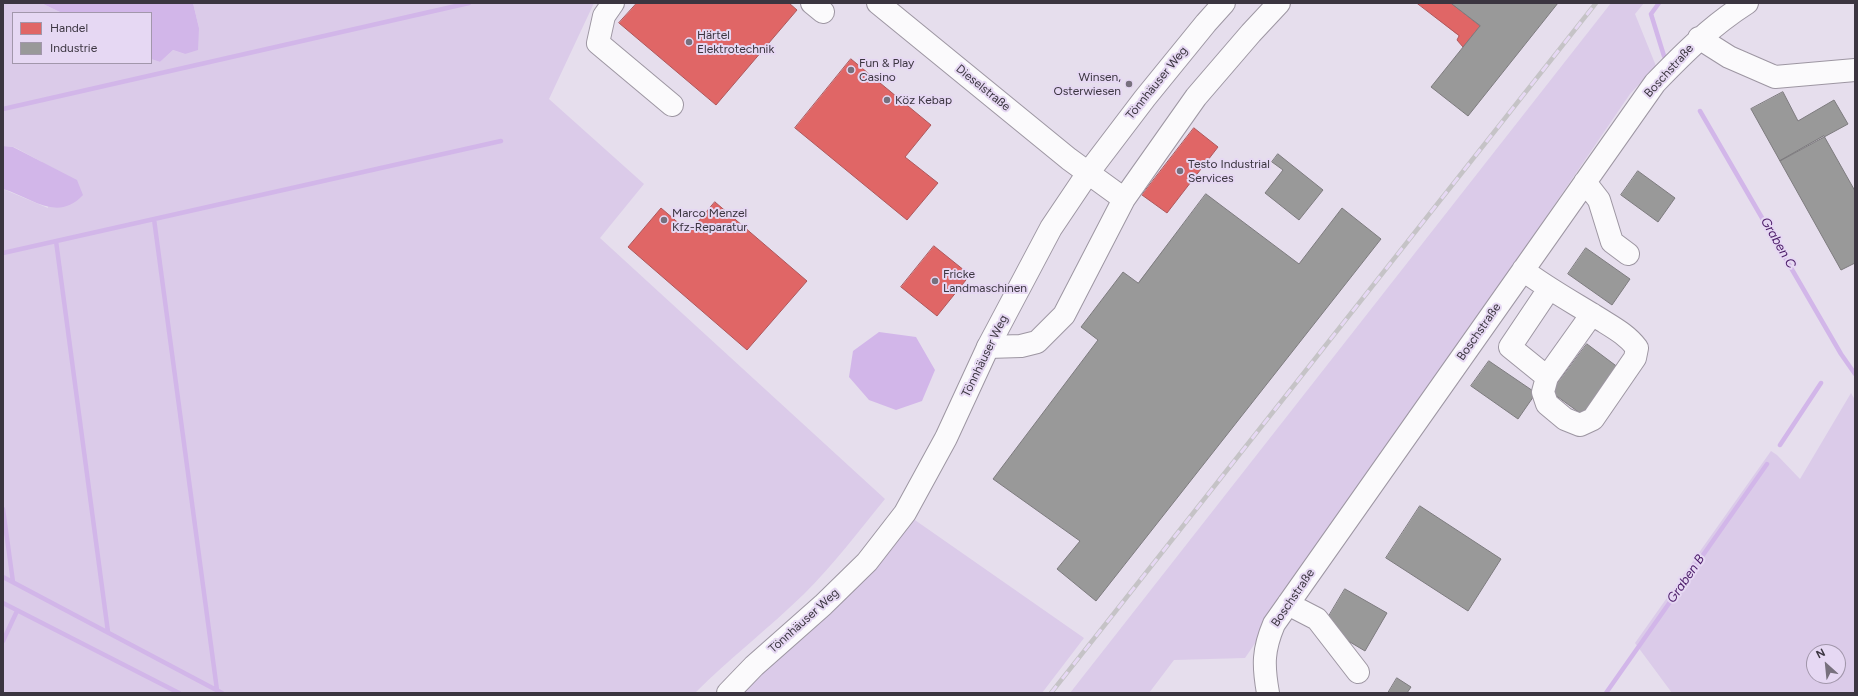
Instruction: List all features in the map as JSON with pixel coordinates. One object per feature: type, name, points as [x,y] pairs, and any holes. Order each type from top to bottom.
[{"type":"street","points":[[613,3],[604,16],[598,43],[672,105]]},
{"type":"street","name":"Dieselstraße","points":[[878,3],[1088,173],[1124,199]]},
{"type":"street","name":"Tönnhäuser Weg","points":[[728,693],[754,666],[823,605],[867,562],[905,514],[946,438],[988,347],[1051,228],[1088,173],[1164,75],[1224,3]]},
{"type":"street","points":[[988,347],[1021,346],[1037,342],[1064,315],[1124,199],[1196,97],[1279,3]]},
{"type":"street","name":"Boschstraße","points":[[1268,693],[1263,661],[1266,643],[1274,624],[1655,83],[1699,38],[1728,15],[1747,3]]},
{"type":"street","points":[[1699,38],[1729,57],[1775,77],[1852,76]]},
{"type":"street","points":[[1585,182],[1599,200],[1612,242],[1628,254]]},
{"type":"street","points":[[1523,270],[1549,289],[1592,314],[1630,339],[1637,348],[1635,358],[1593,419],[1580,425],[1565,419],[1547,404],[1543,392],[1547,377],[1592,314]]},
{"type":"street","points":[[1547,377],[1510,347],[1549,289]]},
{"type":"street","points":[[1288,604],[1317,619],[1358,672]]},
{"type":"shaded area","points":[[3,3],[41,3],[60,12],[12,12],[12,64],[152,64],[152,59],[160,62],[173,50],[185,54],[199,28],[193,3],[594,3],[549,99],[644,184],[600,238],[885,499],[836,560],[815,583],[695,693],[3,693],[3,189],[48,208],[42,162],[14,147],[3,146]]},
{"type":"shaded area","points":[[41,3],[193,3],[199,28],[198,50],[185,54],[173,50],[160,62],[152,59],[152,12],[60,12]]},
{"type":"shaded area","points":[[1611,3],[1644,3],[1635,14],[1656,66],[1630,94],[1245,658],[1174,660],[1149,693],[1070,693]]},
{"type":"shaded area","points":[[3,146],[13,147],[77,180],[83,195],[73,203],[63,207],[54,208],[44,206],[3,189]]},
{"type":"shaded area","points":[[879,332],[916,337],[935,370],[922,401],[896,410],[869,400],[849,377],[853,351]]},
{"type":"shaded area","points":[[1851,393],[1855,400],[1855,693],[1672,693],[1635,643],[1771,451],[1777,455],[1800,479]]},
{"type":"shaded area","points":[[912,518],[1084,638],[1042,693],[739,693]]},
{"type":"building: Handel","points":[[637,3],[789,3],[797,10],[716,105],[619,23]]},
{"type":"building: Handel","points":[[1417,3],[1451,3],[1480,26],[1463,47],[1457,40],[1459,36]]},
{"type":"building: Handel","points":[[851,59],[931,125],[905,157],[938,183],[907,220],[795,128]]},
{"type":"building: Handel","name":"Testo Industrial Services","points":[[1194,128],[1218,147],[1167,213],[1142,195]]},
{"type":"building: Handel","points":[[715,202],[807,281],[747,350],[628,247],[661,208],[689,232]]},
{"type":"building: Handel","name":"Fricke Landmaschinen","points":[[934,246],[970,275],[937,316],[901,287]]},
{"type":"building: Industrie","points":[[1451,3],[1558,3],[1468,116],[1431,87],[1480,26]]},
{"type":"building: Industrie","points":[[1783,92],[1798,121],[1834,100],[1848,124],[1780,161],[1751,109]]},
{"type":"building: Industrie","points":[[1824,136],[1855,191],[1855,263],[1841,270],[1780,161]]},
{"type":"building: Industrie","points":[[1278,154],[1323,190],[1299,220],[1265,193],[1283,170],[1272,162]]},
{"type":"building: Industrie","points":[[1638,171],[1675,198],[1658,222],[1621,195]]},
{"type":"building: Industrie","points":[[1206,194],[1299,264],[1342,208],[1381,239],[1096,601],[1057,569],[1080,541],[993,479],[1098,340],[1081,327],[1123,272],[1138,283]]},
{"type":"building: Industrie","points":[[1586,248],[1630,279],[1612,305],[1568,274]]},
{"type":"building: Industrie","points":[[1587,344],[1619,368],[1584,416],[1551,392]]},
{"type":"building: Industrie","points":[[1489,361],[1536,393],[1518,419],[1471,386]]},
{"type":"building: Industrie","points":[[1420,506],[1501,559],[1468,611],[1386,558]]},
{"type":"building: Industrie","points":[[1345,589],[1387,613],[1365,651],[1323,626]]},
{"type":"building: Industrie","points":[[1397,678],[1411,687],[1407,693],[1388,693]]},
{"type":"waterway","points":[[3,109],[469,3]]},
{"type":"waterway","name":"Graben C","points":[[1659,3],[1651,14],[1664,56]]},
{"type":"waterway","name":"Graben C","points":[[1700,111],[1841,354],[1855,374]]},
{"type":"waterway","points":[[3,253],[501,141]]},
{"type":"waterway","points":[[154,219],[217,690]]},
{"type":"waterway","points":[[56,241],[108,632]]},
{"type":"waterway","name":"Graben B","points":[[1780,445],[1821,383]]},
{"type":"waterway","name":"Graben B","points":[[1606,693],[1767,464]]},
{"type":"waterway","points":[[3,509],[13,582]]},
{"type":"waterway","points":[[3,577],[222,693]]},
{"type":"waterway","points":[[3,603],[179,693]]},
{"type":"waterway","points":[[3,641],[17,611]]},
{"type":"railway","points":[[1051,693],[1596,3]]},
{"type":"place","name":"Härtel Elektrotechnik","points":[[689,42]]},
{"type":"place","name":"Fun & Play Casino","points":[[851,70]]},
{"type":"place","name":"Winsen, Osterwiesen","points":[[1129,84]]},
{"type":"place","name":"Köz Kebap","points":[[887,100]]},
{"type":"place","name":"Testo Industrial Services","points":[[1180,171]]},
{"type":"place","name":"Marco Menzel Kfz-Reparatur","points":[[664,220]]},
{"type":"place","name":"Fricke Landmaschinen","points":[[935,281]]}]
